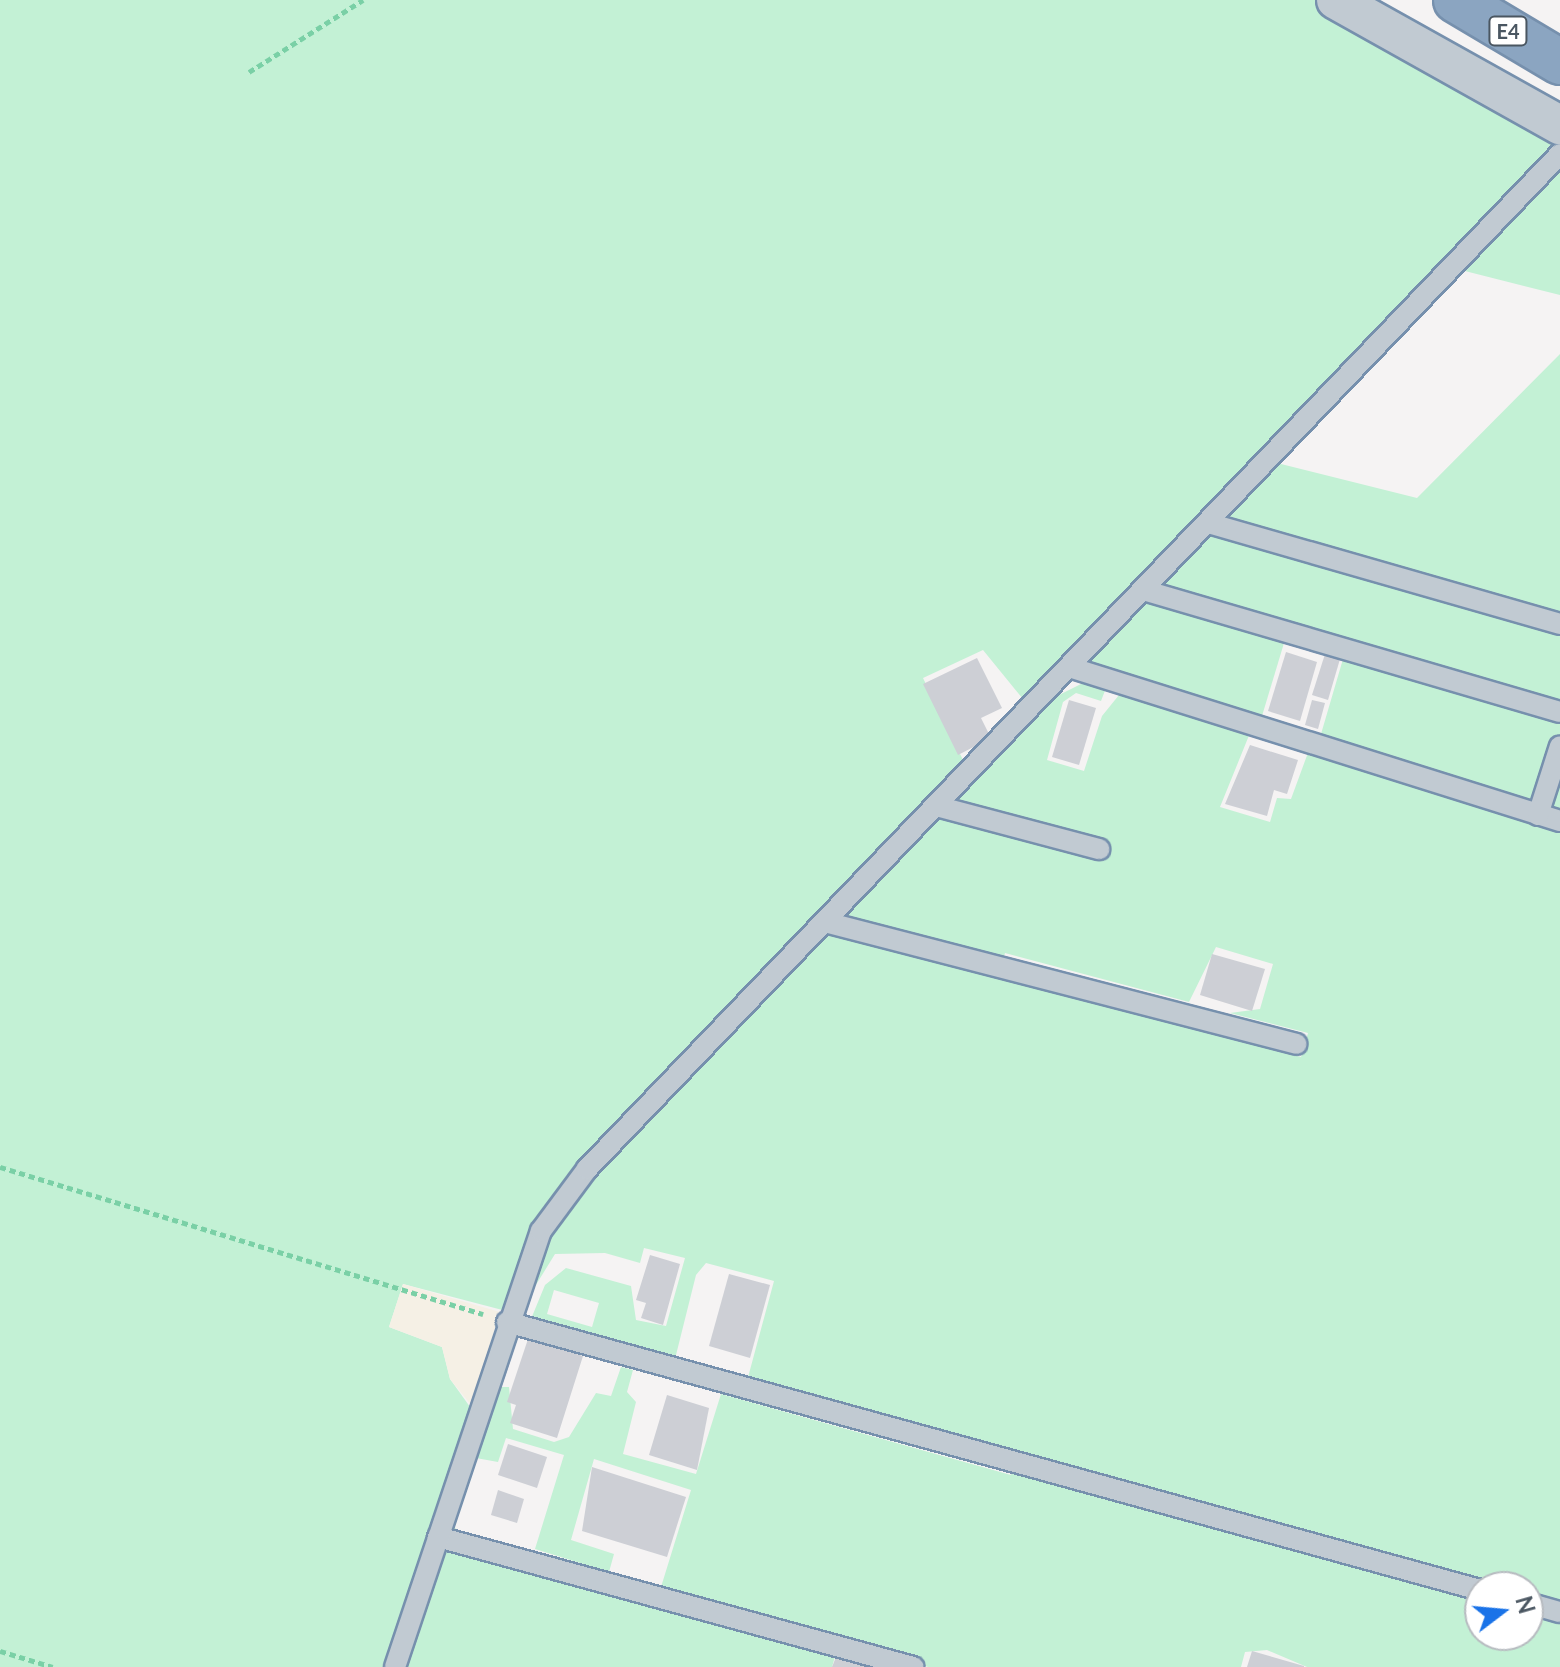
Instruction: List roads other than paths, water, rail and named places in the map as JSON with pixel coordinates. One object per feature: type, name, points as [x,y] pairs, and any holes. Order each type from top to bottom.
[{"type":"highway","name":"E4","points":[[1456,0],[1560,62]]},
{"type":"street","points":[[1336,0],[1560,125]]},
{"type":"lane","points":[[395,1667],[507,1322],[541,1231],[587,1169],[1560,154]]},
{"type":"lane","points":[[1208,523],[1560,624]]},
{"type":"lane","points":[[1143,590],[1560,712]]},
{"type":"lane","points":[[1069,667],[1560,821]]},
{"type":"lane","points":[[1538,815],[1560,746]]},
{"type":"lane","points":[[936,806],[1099,849]]},
{"type":"lane","points":[[825,922],[1296,1044]]},
{"type":"lane","points":[[507,1322],[1464,1586]]},
{"type":"lane","points":[[438,1537],[914,1667]]}]
